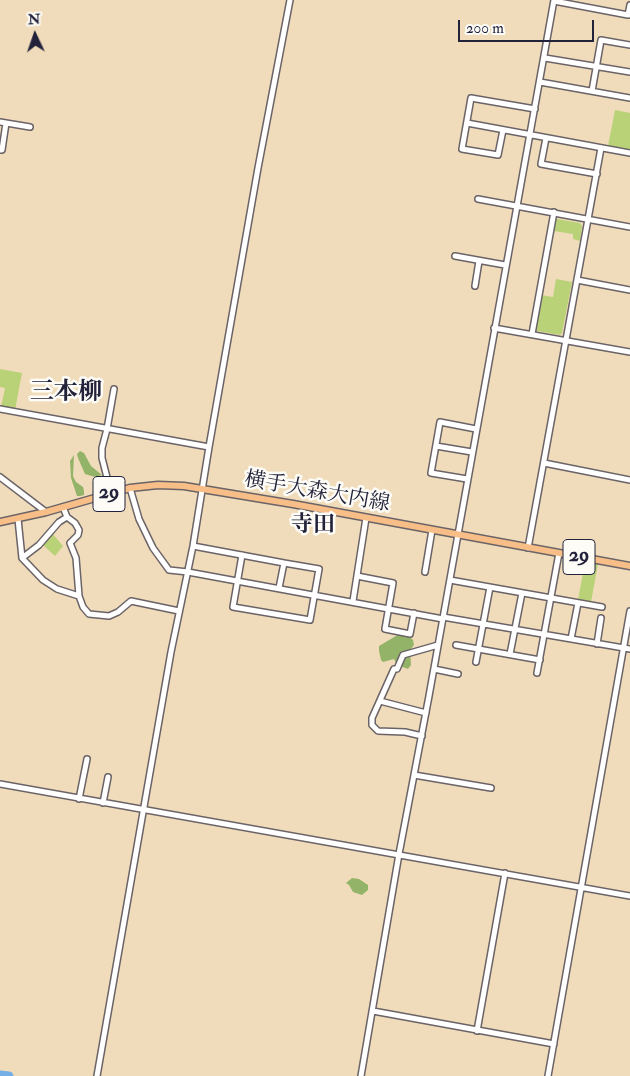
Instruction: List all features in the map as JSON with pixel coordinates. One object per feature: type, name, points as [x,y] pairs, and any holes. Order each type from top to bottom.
[{"type":"main road","name":"横手大森大内線","points":[[0,522],[46,512],[130,488],[158,485],[202,489],[630,566]]},
{"type":"street","points":[[97,1076],[290,0]]},
{"type":"street","points":[[361,1076],[399,854],[422,736],[554,1],[572,2],[629,15],[630,5]]},
{"type":"street","points":[[592,91],[601,40],[630,45]]},
{"type":"street","points":[[545,58],[630,72]]},
{"type":"street","points":[[540,82],[630,98]]},
{"type":"street","points":[[503,130],[498,155],[462,149],[471,98],[535,109]]},
{"type":"street","points":[[0,150],[2,150],[3,123],[30,127]]},
{"type":"street","points":[[467,123],[630,153]]},
{"type":"street","points":[[546,138],[541,164],[597,174]]},
{"type":"street","points":[[528,548],[601,148]]},
{"type":"street","points":[[478,199],[630,226]]},
{"type":"street","points":[[532,334],[554,212]]},
{"type":"street","points":[[455,256],[506,266]]},
{"type":"street","points":[[475,286],[478,261]]},
{"type":"street","points":[[577,280],[630,290]]},
{"type":"street","points":[[494,328],[630,352]]},
{"type":"street","points":[[111,493],[102,458],[102,448],[114,389]]},
{"type":"street","points":[[0,409],[209,447]]},
{"type":"street","points":[[467,479],[431,472],[440,422],[476,429]]},
{"type":"street","points":[[436,446],[472,452]]},
{"type":"street","points":[[544,463],[630,480]]},
{"type":"street","points":[[0,477],[46,512]]},
{"type":"street","points":[[130,488],[136,512],[153,548],[168,570],[238,580],[414,613],[630,649]]},
{"type":"street","points":[[63,506],[67,517],[75,523],[79,530],[78,535],[70,543],[76,558],[79,596],[83,608],[89,614],[109,616],[118,612],[131,601],[179,611]]},
{"type":"street","points":[[22,558],[39,545],[59,522],[67,517]]},
{"type":"street","points":[[18,518],[22,558],[43,580],[57,589],[79,596]]},
{"type":"street","points":[[353,601],[366,518]]},
{"type":"street","points":[[426,572],[432,530]]},
{"type":"street","points":[[193,546],[319,569],[310,620],[233,608],[242,555]]},
{"type":"street","points":[[537,673],[559,553]]},
{"type":"street","points":[[279,588],[284,563]]},
{"type":"street","points":[[357,576],[393,583],[385,629],[410,634],[414,613]]},
{"type":"street","points":[[450,580],[602,607]]},
{"type":"street","points":[[476,662],[490,587]]},
{"type":"street","points":[[510,654],[522,593]]},
{"type":"street","points":[[571,639],[578,603]]},
{"type":"street","points":[[548,1076],[630,611]]},
{"type":"street","points":[[597,644],[601,618]]},
{"type":"street","points":[[456,645],[540,660]]},
{"type":"street","points":[[422,736],[395,731],[378,731],[374,728],[372,718],[394,669],[397,669],[403,655],[438,646]]},
{"type":"street","points":[[434,669],[458,674]]},
{"type":"street","points":[[380,701],[426,712]]},
{"type":"street","points":[[79,799],[86,760]]},
{"type":"street","points":[[414,775],[491,788]]},
{"type":"street","points":[[103,803],[108,777]]},
{"type":"street","points":[[0,784],[630,896]]},
{"type":"street","points":[[477,1031],[505,873]]},
{"type":"street","points":[[372,1012],[554,1044]]},
{"type":"green space","points":[[615,110],[630,113],[630,150],[608,146]]},
{"type":"green space","points":[[557,219],[580,223],[582,226],[580,241],[573,239],[573,234],[554,231]]},
{"type":"green space","points":[[556,279],[572,282],[562,333],[560,335],[535,329],[541,295],[553,297]]},
{"type":"green space","points":[[0,369],[22,373],[15,410],[1,407],[5,388],[0,387]]},
{"type":"green space","points":[[80,451],[84,453],[91,466],[102,475],[95,477],[85,474],[77,454]]},
{"type":"green space","points":[[74,455],[73,476],[76,482],[83,487],[84,491],[84,495],[80,496],[77,496],[71,478],[70,461]]},
{"type":"green space","points":[[52,533],[63,546],[55,556],[42,544]]},
{"type":"green space","points":[[585,562],[598,564],[591,602],[578,600]]},
{"type":"green space","points":[[401,633],[408,635],[413,640],[414,645],[410,650],[411,665],[408,669],[397,665],[394,659],[383,662],[379,651],[379,646]]},
{"type":"green space","points":[[352,878],[359,879],[368,885],[368,890],[362,895],[353,892],[346,883]]},
{"type":"waterway","points":[[0,1075],[9,1076]]},
{"type":"district","name":"三本柳","points":[[66,394]]},
{"type":"district","name":"寺田","points":[[313,526]]}]
